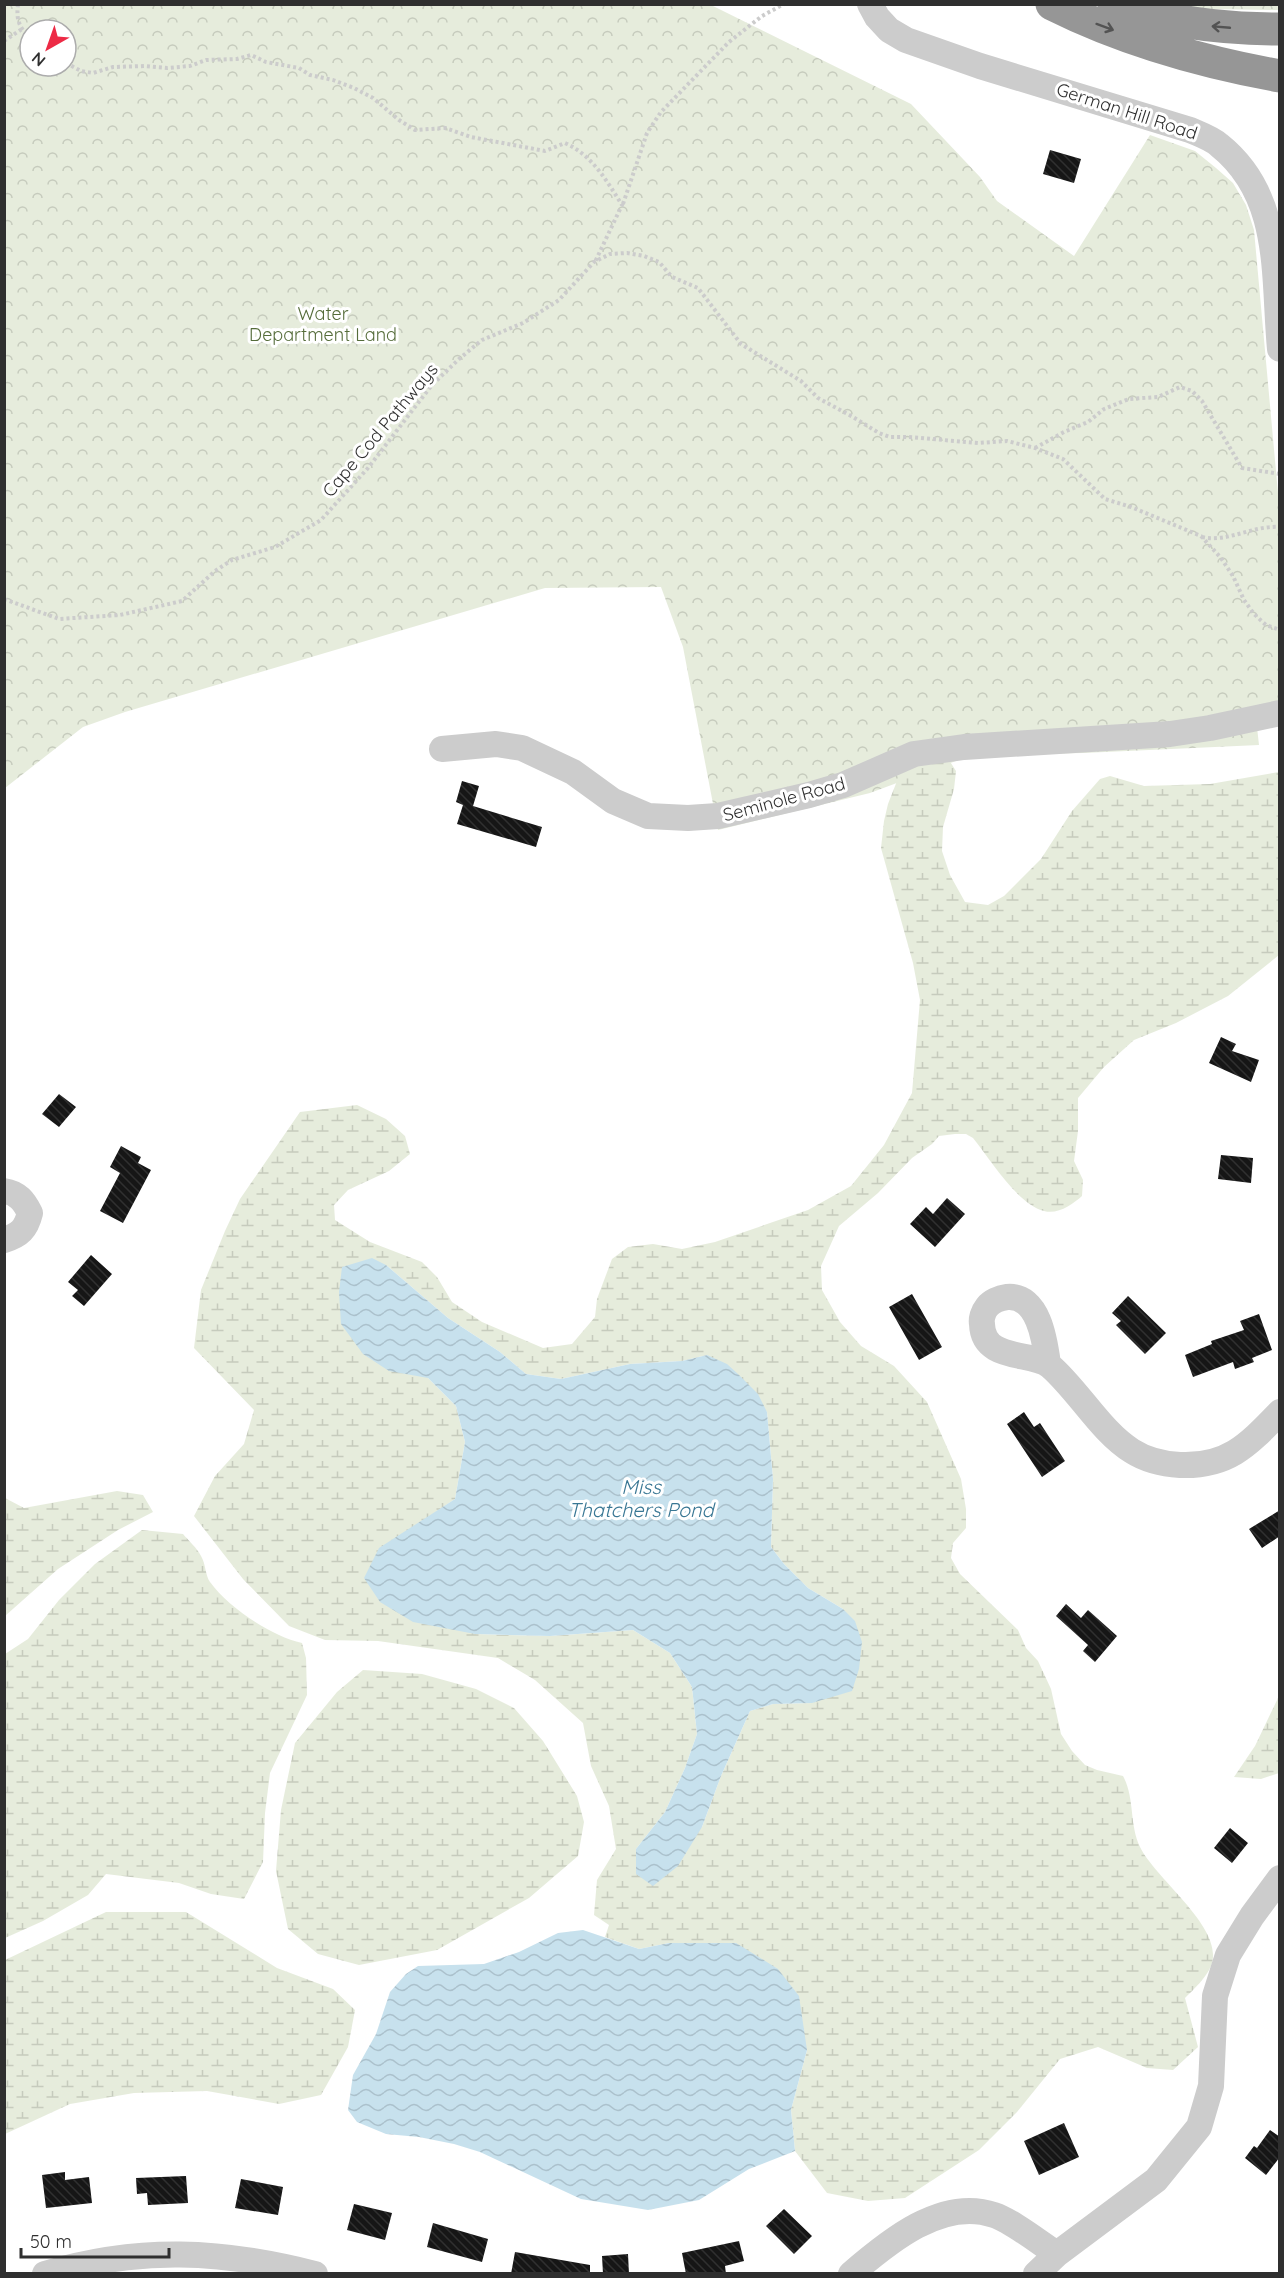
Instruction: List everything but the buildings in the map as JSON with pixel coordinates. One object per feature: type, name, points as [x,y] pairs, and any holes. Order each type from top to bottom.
[{"type":"highway","points":[[1052,4],[1092,22],[1156,44],[1229,66],[1280,76]]},
{"type":"highway","points":[[1114,4],[1138,13],[1200,25],[1280,29]]},
{"type":"street","name":"German Hill Road","points":[[870,4],[877,17],[889,30],[906,40],[980,66],[1190,129],[1217,143],[1242,166],[1256,189],[1267,219],[1272,237],[1280,349]]},
{"type":"street","name":"Seminole Road","points":[[442,749],[496,744],[522,748],[573,772],[621,805],[648,816],[688,818],[718,816],[809,795],[843,785],[914,754],[964,747],[1170,734],[1210,728],[1280,712]]},
{"type":"street","points":[[4,1191],[13,1192],[23,1201],[30,1213],[27,1225],[18,1236],[4,1240]]},
{"type":"street","points":[[1048,1364],[1131,1451],[1152,1461],[1198,1466],[1220,1461],[1244,1447],[1280,1412]]},
{"type":"street","points":[[1036,2274],[1057,2254],[1156,2180],[1199,2127],[1211,2086],[1215,1996],[1228,1955],[1252,1916],[1280,1878]]},
{"type":"street","points":[[851,2274],[879,2250],[906,2232],[927,2221],[956,2211],[977,2210],[997,2215],[1057,2254]]},
{"type":"street","points":[[52,2272],[80,2263],[156,2253],[196,2254],[305,2272]]},
{"type":"path","points":[[18,4],[16,18],[18,22]]},
{"type":"path","points":[[594,262],[622,205],[647,133],[661,112],[729,42],[762,16],[784,4]]},
{"type":"path","points":[[4,41],[18,32]]},
{"type":"path","points":[[78,69],[93,73],[113,67],[167,68],[190,66],[206,60],[251,56],[266,62],[287,64],[310,75],[354,88],[373,98],[415,130],[445,128],[471,137],[545,151],[565,143],[580,152],[599,170],[622,205]]},
{"type":"path","name":"Cape Cod Pathways","points":[[4,599],[42,615],[59,619],[120,615],[182,602],[214,571],[232,560],[274,547],[321,520],[368,468],[432,385],[459,359],[482,340],[523,323],[558,300],[594,262],[610,254],[627,253],[659,262],[672,277],[698,288],[741,344],[801,381],[818,398],[854,417],[879,434],[890,437],[978,443],[1007,441],[1035,448],[1064,459],[1105,499],[1131,507],[1201,536],[1221,558],[1254,614],[1266,625],[1280,630]]},
{"type":"path","points":[[1035,448],[1088,422],[1104,409],[1129,399],[1158,397],[1180,387],[1192,391],[1202,401],[1242,468],[1280,474]]},
{"type":"path","points":[[1201,536],[1212,539],[1262,527],[1280,527]]},
{"type":"green space","name":"Water Department Land","points":[[5,5],[711,5],[911,104],[980,177],[997,201],[1074,256],[1150,135],[1195,151],[1233,183],[1246,205],[1254,230],[1280,515],[1279,710],[1255,709],[1259,745],[1083,753],[972,755],[870,793],[718,830],[683,647],[661,587],[545,588],[125,712],[83,727],[5,788]]},
{"type":"green space","points":[[1175,5],[1279,5],[1279,10],[1203,9]]},
{"type":"green space","points":[[949,760],[956,771],[954,789],[943,827],[942,851],[950,875],[965,902],[988,905],[1004,896],[1041,859],[1072,811],[1100,779],[1110,776],[1144,786],[1210,784],[1279,772],[1279,955],[1228,996],[1176,1023],[1134,1040],[1104,1067],[1078,1098],[1078,1131],[1074,1161],[1083,1180],[1082,1196],[1074,1202],[1065,1208],[1049,1212],[1034,1207],[1015,1191],[973,1138],[966,1134],[939,1136],[839,1226],[821,1266],[822,1290],[840,1322],[861,1346],[894,1366],[927,1402],[961,1479],[966,1509],[966,1528],[953,1543],[951,1558],[960,1574],[1018,1630],[1026,1648],[1038,1661],[1051,1689],[1061,1734],[1072,1751],[1085,1765],[1123,1776],[1127,1784],[1134,1829],[1140,1847],[1148,1860],[1199,1921],[1208,1936],[1213,1952],[1209,1970],[1185,1998],[1198,2047],[1173,2070],[1147,2068],[1098,2047],[1060,2059],[1017,2112],[979,2150],[905,2198],[868,2201],[827,2193],[795,2151],[791,2110],[807,2050],[669,1943],[639,1949],[605,1937],[609,1925],[594,1915],[597,1880],[616,1849],[609,1806],[591,1766],[583,1723],[535,1680],[498,1658],[378,1641],[325,1640],[289,1626],[243,1579],[194,1516],[215,1476],[244,1444],[254,1410],[194,1348],[201,1290],[225,1231],[240,1199],[300,1112],[357,1105],[386,1119],[405,1136],[410,1154],[389,1171],[348,1190],[334,1205],[335,1220],[370,1242],[422,1262],[437,1277],[452,1302],[482,1322],[543,1348],[572,1344],[595,1317],[597,1299],[612,1259],[628,1247],[653,1244],[682,1249],[715,1242],[808,1210],[851,1186],[884,1145],[912,1093],[920,1000],[913,963],[881,848],[888,804],[897,781],[913,765]],"holes":[[[386,1265],[448,1318],[500,1352],[526,1374],[561,1379],[630,1364],[682,1361],[707,1355],[767,1412],[773,1479],[771,1547],[808,1588],[843,1609],[812,1703],[773,1704],[750,1711],[721,1776],[702,1827],[636,1849],[665,1812],[685,1768],[697,1734],[692,1687],[670,1653],[633,1630],[550,1636],[475,1634],[418,1524],[455,1499],[465,1442],[456,1406],[428,1378]]]},
{"type":"green space","points":[[117,1491],[143,1495],[153,1512],[118,1530],[58,1569],[5,1616],[5,1498],[24,1508]]},
{"type":"green space","points":[[142,1530],[183,1534],[201,1556],[210,1582],[228,1602],[264,1627],[302,1643],[306,1658],[307,1695],[270,1773],[265,1813],[263,1862],[244,1899],[211,1894],[179,1883],[106,1874],[88,1895],[43,1921],[5,1938],[5,1654],[28,1639],[59,1600],[95,1564]]},
{"type":"green space","points":[[363,1670],[422,1674],[476,1689],[514,1708],[543,1741],[577,1796],[584,1822],[578,1856],[529,1898],[437,1950],[359,1965],[318,1954],[288,1929],[276,1871],[281,1810],[295,1743],[337,1692]]},
{"type":"green space","points":[[1279,1696],[1279,1773],[1261,1779],[1234,1777],[1255,1746]]},
{"type":"green space","points":[[106,1912],[186,1912],[277,1968],[333,1989],[355,2010],[348,2047],[321,2095],[279,2104],[207,2091],[134,2093],[70,2104],[5,2134],[5,1960]]},
{"type":"water","name":"Miss Thatchers Pond","points":[[372,1258],[386,1265],[448,1318],[500,1352],[526,1374],[561,1379],[630,1364],[682,1361],[707,1355],[727,1364],[738,1374],[758,1394],[767,1412],[773,1479],[771,1547],[808,1588],[843,1609],[855,1621],[862,1642],[859,1669],[852,1691],[812,1703],[773,1704],[750,1711],[721,1776],[702,1827],[678,1866],[653,1886],[636,1874],[636,1849],[665,1812],[685,1768],[697,1734],[692,1687],[670,1653],[633,1630],[550,1636],[475,1634],[413,1622],[380,1602],[364,1578],[379,1548],[455,1499],[465,1442],[456,1406],[428,1378],[389,1371],[363,1354],[341,1324],[339,1292],[342,1267]]},
{"type":"water","points":[[583,1930],[639,1949],[669,1943],[736,1943],[778,1969],[799,1996],[807,2050],[791,2110],[795,2151],[749,2169],[699,2200],[648,2210],[581,2199],[480,2152],[419,2137],[386,2134],[357,2122],[348,2110],[353,2075],[376,2034],[390,1992],[406,1974],[418,1966],[484,1964],[519,1952],[558,1933]]}]
